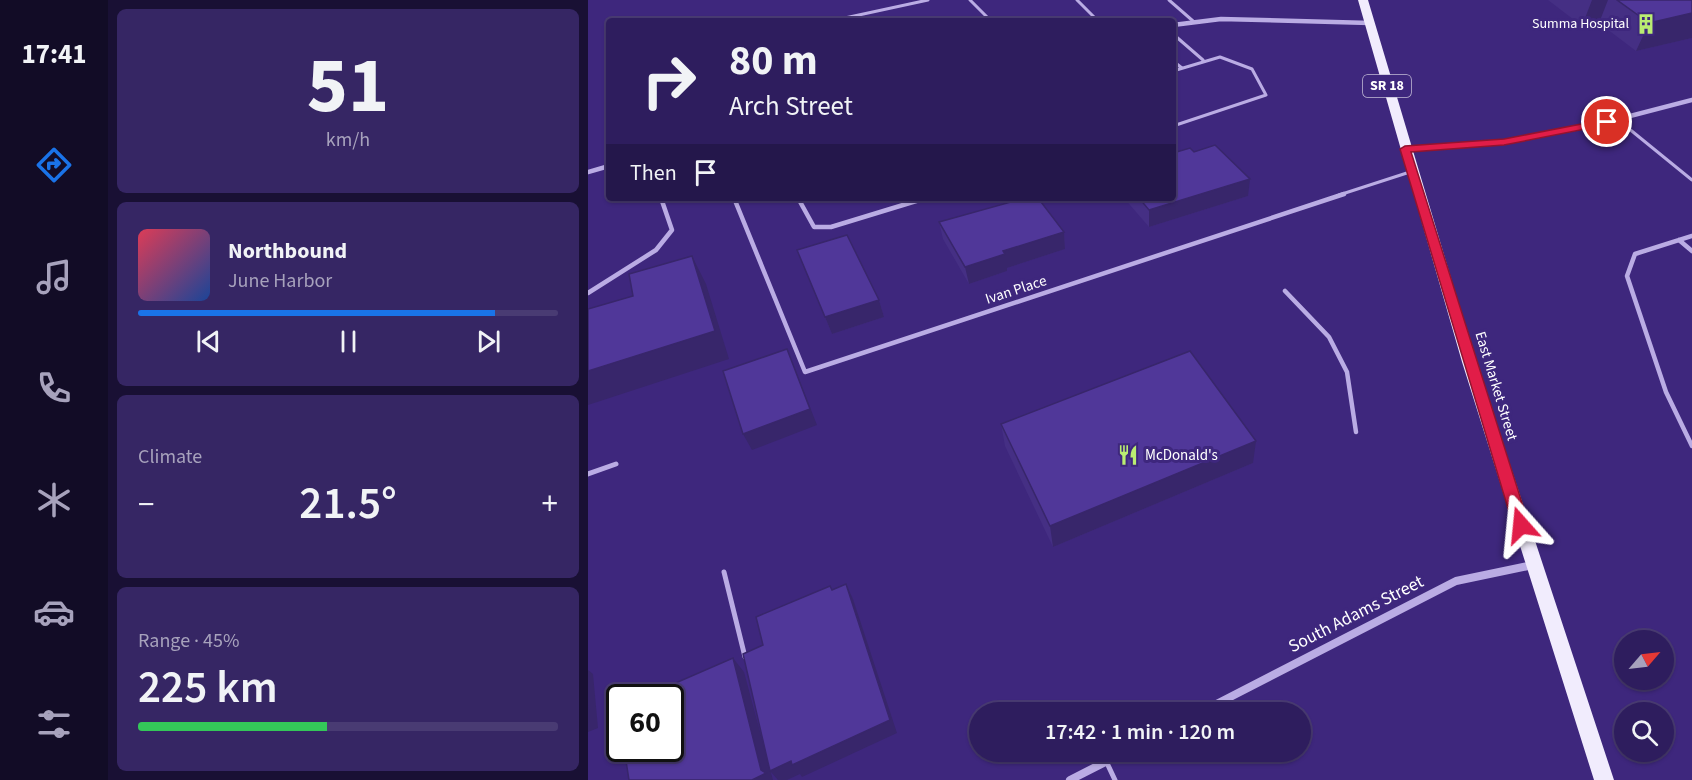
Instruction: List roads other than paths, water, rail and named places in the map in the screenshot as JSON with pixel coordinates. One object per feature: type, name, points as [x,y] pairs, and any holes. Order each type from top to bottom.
[{"type":"main road","name":"East Market Street","points":[[1363,0],[1469,362],[1604,780]]},
{"type":"street","points":[[1176,24],[1193,21],[1262,19],[1370,23]]},
{"type":"street","points":[[1405,149],[1504,142],[1617,119],[1692,100]]},
{"type":"street","points":[[588,171],[606,167]]},
{"type":"street","name":"South Adams Street","points":[[1220,702],[1456,581],[1534,564]]},
{"type":"street","points":[[1070,780],[1104,762]]},
{"type":"lane","points":[[845,18],[928,0]]},
{"type":"lane","points":[[970,0],[987,17],[983,18]]},
{"type":"lane","points":[[1077,0],[1095,18]]},
{"type":"lane","points":[[1169,0],[1193,21]]},
{"type":"lane","points":[[1176,37],[1203,60]]},
{"type":"lane","points":[[1176,69],[1220,57],[1252,69],[1266,95],[1176,125]]},
{"type":"lane","points":[[1176,63],[1182,68]]},
{"type":"lane","points":[[1617,119],[1692,180]]},
{"type":"lane","name":"Ivan Place","points":[[735,201],[806,372],[1413,171]]},
{"type":"lane","points":[[588,293],[656,250],[672,230],[662,201]]},
{"type":"lane","points":[[800,201],[814,228],[831,227],[916,201]]},
{"type":"lane","points":[[1692,236],[1635,254],[1627,276],[1666,392],[1692,446]]},
{"type":"lane","points":[[1679,240],[1692,251]]},
{"type":"lane","points":[[1285,291],[1329,337],[1347,372],[1356,432]]},
{"type":"lane","points":[[588,474],[616,464]]},
{"type":"lane","points":[[724,572],[747,665]]},
{"type":"lane","points":[[1106,762],[1115,780]]},
{"type":"place","name":"Summa Hospital","points":[[1646,24]]},
{"type":"place","name":"McDonald's","points":[[1128,455]]}]
